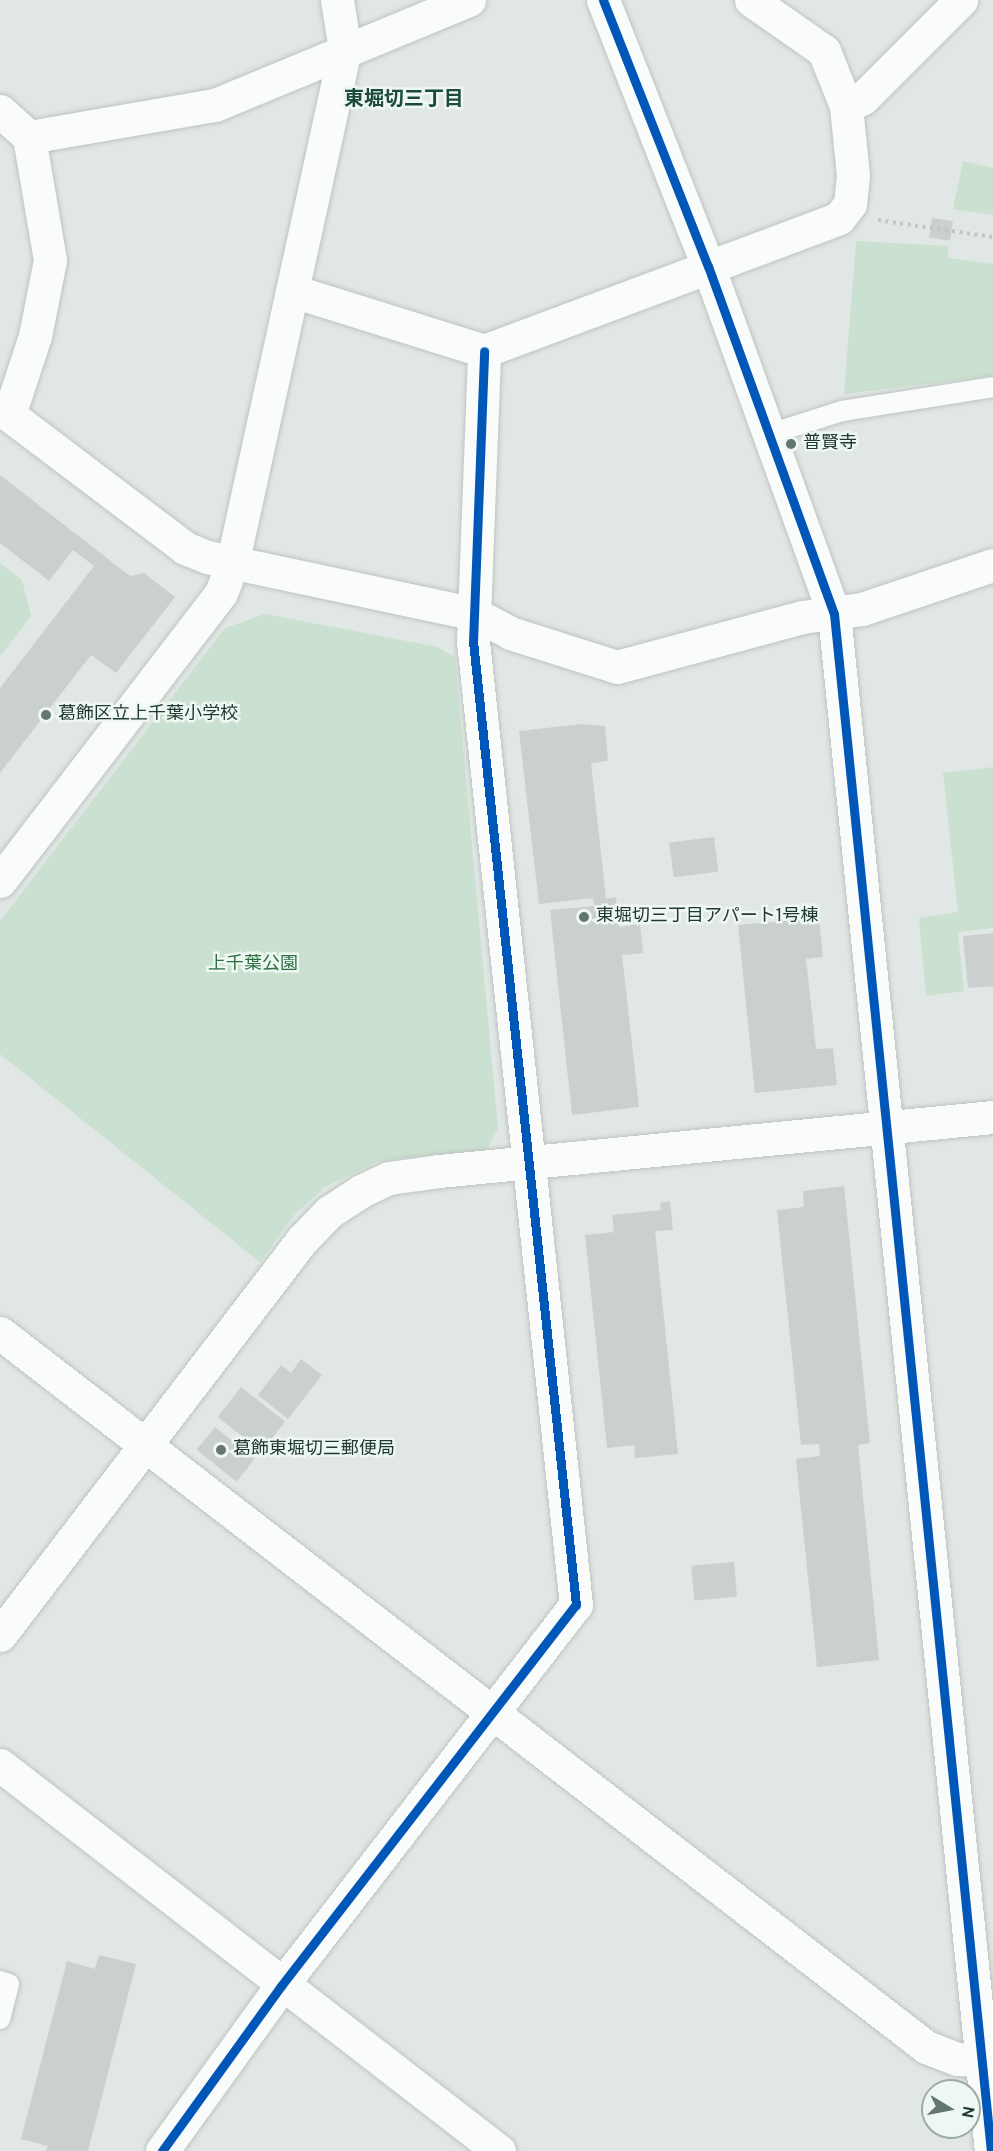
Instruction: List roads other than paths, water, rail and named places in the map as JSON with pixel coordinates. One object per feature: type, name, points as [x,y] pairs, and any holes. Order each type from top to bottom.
[{"type":"street","points":[[0,881],[221,593],[232,565],[345,49],[337,0]]},
{"type":"street","points":[[29,137],[215,105],[345,49],[469,0]]},
{"type":"street","points":[[603,0],[708,266],[834,614],[984,2040],[991,2151]]},
{"type":"street","points":[[293,291],[484,351],[839,218],[850,204],[853,176],[846,106],[824,51],[751,0]]},
{"type":"street","points":[[846,106],[863,98],[961,0]]},
{"type":"street","points":[[0,111],[29,137],[50,260],[35,336],[4,411],[185,548],[232,565],[475,614],[510,633],[617,667],[802,617],[834,614],[992,567]]},
{"type":"street","points":[[162,2151],[281,1986],[495,1714],[576,1605],[473,642],[484,351]]},
{"type":"street","points":[[0,1635],[145,1444],[329,1212],[389,1178],[888,1125],[993,1117]]},
{"type":"street","points":[[0,1333],[926,2047],[957,2059],[984,2040]]},
{"type":"street","points":[[0,1765],[281,1986],[499,2151]]},
{"type":"lane","points":[[770,434],[842,411],[993,387]]},
{"type":"lane","points":[[0,1981],[9,1984],[0,2019]]},
{"type":"place","name":"普賢寺","points":[[791,444]]},
{"type":"place","name":"葛飾区立上千葉小学校","points":[[46,715]]},
{"type":"place","name":"東堀切三丁目アパート1号棟","points":[[584,917]]},
{"type":"place","name":"葛飾東堀切三郵便局","points":[[221,1450]]},
{"type":"district","name":"東堀切三丁目","points":[[404,100]]},
{"type":"park label","name":"上千葉公園","points":[[253,965]]}]
